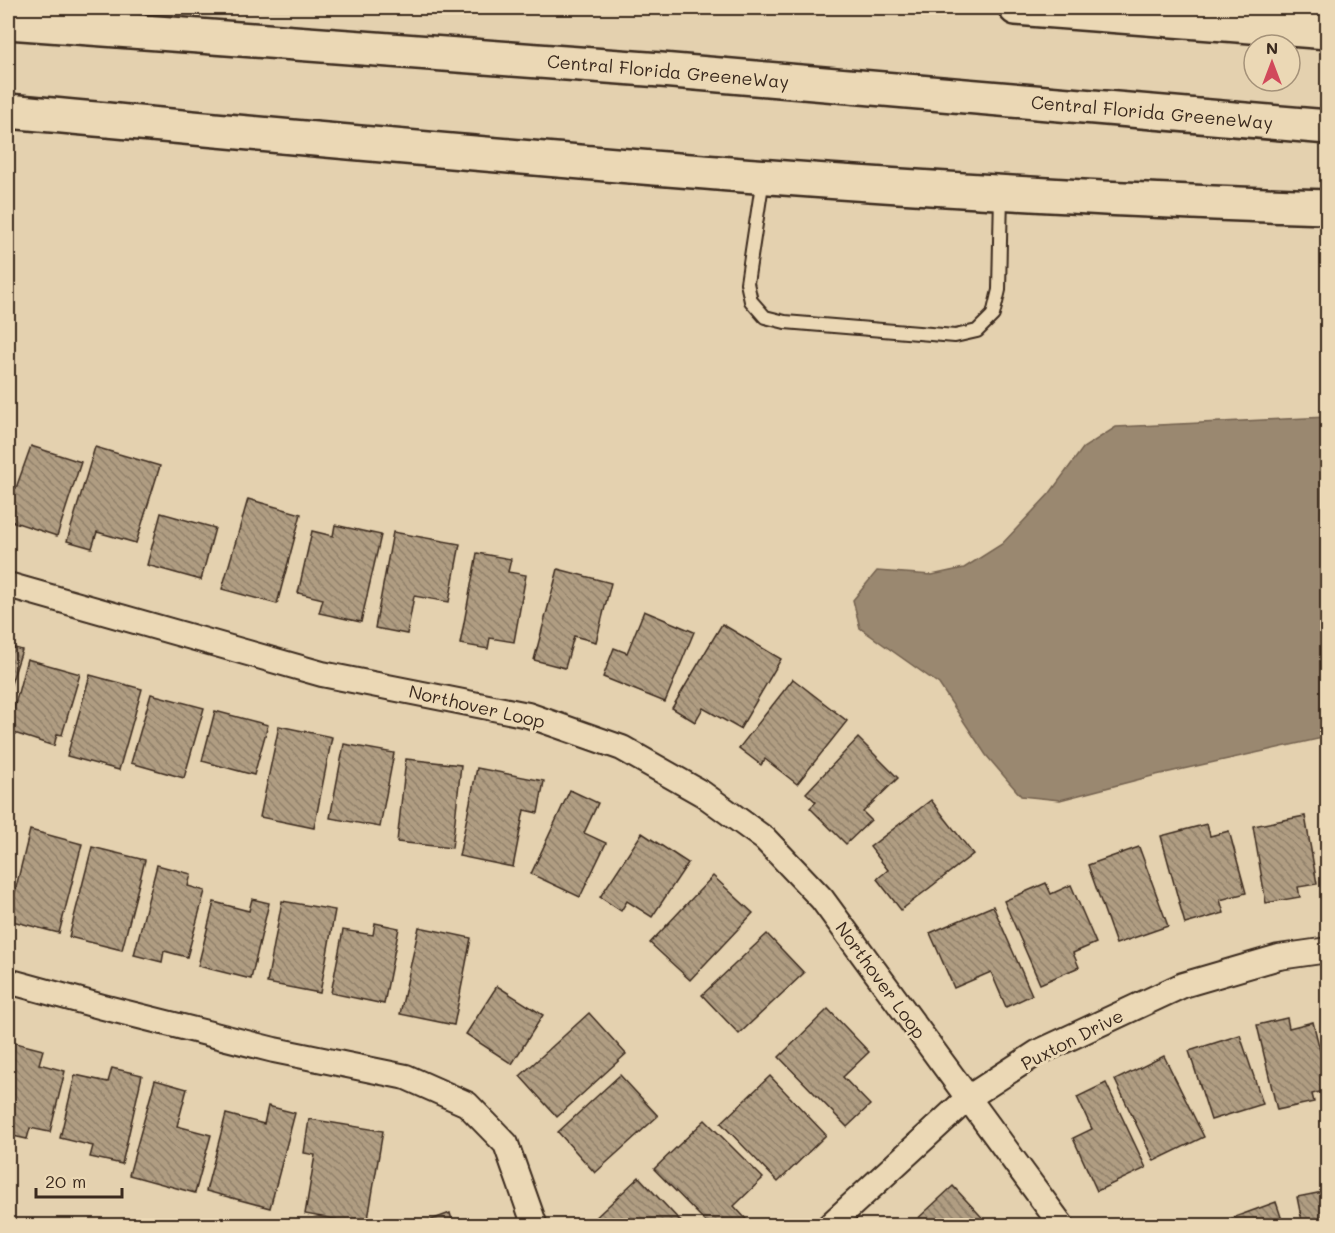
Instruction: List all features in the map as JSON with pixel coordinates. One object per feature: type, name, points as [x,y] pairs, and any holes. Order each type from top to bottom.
[{"type":"highway","points":[[1016,8],[1328,32]]},
{"type":"highway","name":"Central Florida GreeneWay","points":[[8,22],[661,70],[1328,127]]},
{"type":"highway","points":[[8,111],[455,152],[763,177],[1161,202],[1328,207]]},
{"type":"street","name":"Northover Loop","points":[[8,585],[322,674],[528,714],[622,748],[703,794],[765,839],[822,899],[1062,1226]]},
{"type":"street","name":"Puxton Drive","points":[[829,1226],[968,1098],[1037,1053],[1183,985],[1278,957],[1328,950]]},
{"type":"street","points":[[8,981],[274,1050],[406,1077],[467,1104],[506,1144],[535,1226]]},
{"type":"lane","points":[[763,177],[747,283],[751,301],[765,318],[785,322],[955,336],[977,331],[993,315],[999,290],[1001,192]]},
{"type":"shaded area","points":[[1327,417],[1327,737],[1156,775],[1060,800],[1021,796],[986,755],[939,684],[860,628],[853,600],[877,571],[932,575],[964,568],[1002,544],[1050,493],[1083,448],[1116,427]]},
{"type":"building","points":[[31,446],[81,462],[57,536],[8,520],[8,485],[16,488]]},
{"type":"building","points":[[95,447],[160,466],[136,543],[97,532],[92,548],[67,541]]},
{"type":"building","points":[[248,499],[301,514],[277,604],[222,589]]},
{"type":"building","points":[[161,513],[215,528],[201,580],[147,565]]},
{"type":"building","points":[[335,525],[381,535],[361,622],[319,613],[323,599],[298,593],[312,531],[333,536]]},
{"type":"building","points":[[393,532],[460,544],[449,602],[414,596],[407,634],[375,628]]},
{"type":"building","points":[[477,553],[511,559],[508,572],[526,575],[514,642],[490,638],[488,649],[460,644]]},
{"type":"building","points":[[558,569],[611,583],[596,642],[574,636],[565,668],[534,660]]},
{"type":"building","points":[[644,611],[694,632],[665,702],[603,677],[614,648],[627,653]]},
{"type":"building","points":[[722,624],[781,659],[740,729],[703,708],[695,722],[672,708]]},
{"type":"building","points":[[8,646],[22,650],[8,693]]},
{"type":"building","points":[[27,659],[80,674],[62,735],[57,734],[54,746],[8,731]]},
{"type":"building","points":[[90,675],[142,689],[119,770],[67,756]]},
{"type":"building","points":[[793,679],[847,721],[797,784],[765,759],[761,765],[739,748]]},
{"type":"building","points":[[151,694],[204,708],[184,778],[131,763]]},
{"type":"building","points":[[215,711],[268,725],[254,775],[202,761]]},
{"type":"building","points":[[279,726],[332,737],[314,828],[260,817]]},
{"type":"building","points":[[858,738],[898,778],[863,812],[871,820],[846,844],[810,808],[816,802],[806,793]]},
{"type":"building","points":[[344,744],[394,753],[380,827],[330,818]]},
{"type":"building","points":[[406,759],[461,765],[452,848],[397,842]]},
{"type":"building","points":[[477,768],[544,781],[538,813],[524,810],[513,867],[459,856]]},
{"type":"building","points":[[570,790],[598,803],[584,833],[606,843],[580,897],[531,874]]},
{"type":"building","points":[[931,800],[973,854],[901,910],[877,879],[888,870],[870,847]]},
{"type":"building","points":[[1305,816],[1317,884],[1298,887],[1300,897],[1266,903],[1253,826]]},
{"type":"building","points":[[1207,824],[1210,836],[1229,831],[1246,893],[1220,900],[1224,913],[1185,924],[1161,836]]},
{"type":"building","points":[[30,830],[82,844],[59,933],[8,920]]},
{"type":"building","points":[[642,833],[688,863],[652,917],[627,901],[621,911],[600,897]]},
{"type":"building","points":[[92,847],[145,860],[122,950],[69,937]]},
{"type":"building","points":[[1139,847],[1168,926],[1116,944],[1088,865]]},
{"type":"building","points":[[157,865],[191,874],[188,886],[205,891],[187,957],[164,951],[162,962],[134,955]]},
{"type":"building","points":[[713,876],[753,913],[690,980],[650,943]]},
{"type":"building","points":[[1046,883],[1051,894],[1071,885],[1096,943],[1073,953],[1079,967],[1040,984],[1004,901]]},
{"type":"building","points":[[252,899],[269,903],[251,979],[198,966],[214,902],[249,911]]},
{"type":"building","points":[[282,901],[335,910],[320,993],[267,983]]},
{"type":"building","points":[[993,906],[1032,995],[1006,1007],[991,972],[954,988],[930,933]]},
{"type":"building","points":[[375,923],[399,928],[384,1004],[331,993],[343,930],[373,935]]},
{"type":"building","points":[[419,927],[471,938],[454,1025],[400,1014]]},
{"type":"building","points":[[767,934],[804,973],[739,1034],[702,995]]},
{"type":"building","points":[[497,986],[543,1015],[512,1064],[466,1034]]},
{"type":"building","points":[[828,1009],[869,1052],[843,1077],[870,1105],[847,1127],[779,1057]]},
{"type":"building","points":[[589,1013],[626,1054],[557,1117],[520,1076]]},
{"type":"building","points":[[1287,1018],[1289,1028],[1313,1022],[1328,1090],[1312,1094],[1314,1102],[1277,1110],[1257,1025]]},
{"type":"building","points":[[1240,1035],[1263,1104],[1211,1120],[1189,1051]]},
{"type":"building","points":[[8,1041],[43,1050],[39,1064],[65,1071],[50,1132],[30,1128],[27,1139],[8,1135]]},
{"type":"building","points":[[1164,1056],[1204,1137],[1154,1161],[1115,1080]]},
{"type":"building","points":[[112,1068],[142,1075],[122,1164],[90,1157],[93,1146],[60,1138],[75,1075],[108,1082]]},
{"type":"building","points":[[620,1075],[658,1116],[595,1173],[558,1132]]},
{"type":"building","points":[[770,1076],[826,1135],[778,1182],[721,1123]]},
{"type":"building","points":[[155,1080],[187,1089],[177,1126],[211,1135],[195,1193],[129,1175]]},
{"type":"building","points":[[1106,1083],[1146,1168],[1097,1191],[1073,1138],[1092,1129],[1077,1097]]},
{"type":"building","points":[[268,1106],[295,1113],[270,1208],[206,1191],[226,1114],[264,1124]]},
{"type":"building","points":[[309,1119],[383,1131],[367,1225],[305,1214],[315,1155],[304,1153]]},
{"type":"building","points":[[705,1120],[763,1178],[734,1206],[746,1219],[740,1226],[710,1226],[654,1169]]},
{"type":"building","points":[[639,1177],[685,1226],[593,1226],[590,1223]]},
{"type":"building","points":[[953,1186],[990,1226],[917,1226],[914,1222]]},
{"type":"building","points":[[1328,1191],[1328,1226],[1303,1226],[1297,1197]]},
{"type":"building","points":[[1276,1202],[1284,1226],[1226,1226],[1224,1221]]},
{"type":"building","points":[[450,1213],[454,1226],[415,1226]]}]
